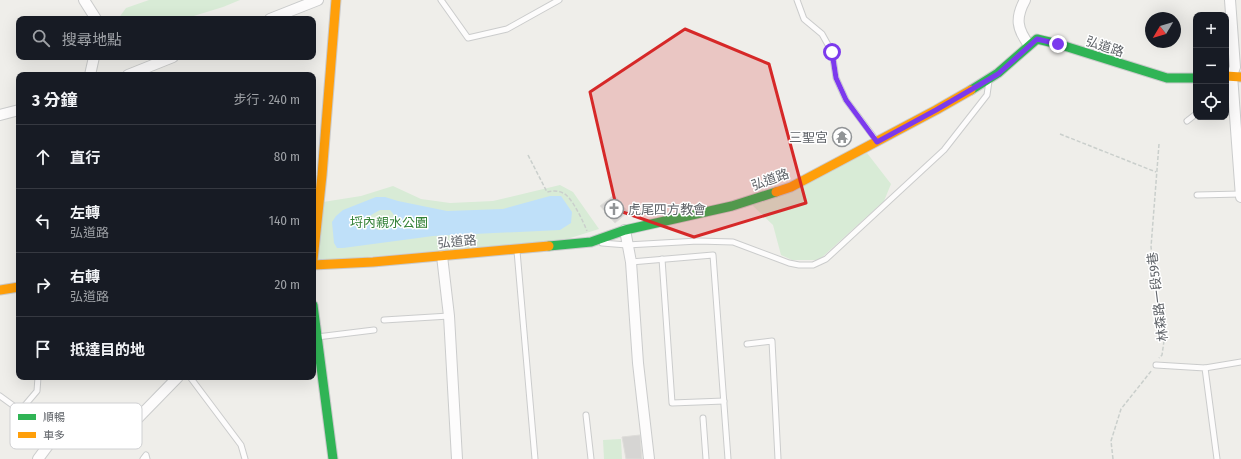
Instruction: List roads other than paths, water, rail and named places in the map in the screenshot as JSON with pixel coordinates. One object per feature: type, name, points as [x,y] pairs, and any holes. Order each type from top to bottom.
[{"type":"street","points":[[84,0],[94,16]]},
{"type":"street","points":[[278,16],[318,0]]},
{"type":"street","points":[[316,232],[336,0]]},
{"type":"street","points":[[1025,0],[1018,24],[1029,45]]},
{"type":"street","points":[[1230,0],[1235,67],[1233,76],[1241,198]]},
{"type":"street","name":"弘道路","points":[[316,265],[373,262],[591,242],[625,230],[732,206],[791,187],[877,142],[998,74],[1037,39],[1058,44],[1167,78],[1193,78]]},
{"type":"street","points":[[91,72],[93,60]]},
{"type":"street","points":[[136,72],[166,60]]},
{"type":"street","points":[[0,115],[16,111]]},
{"type":"street","points":[[625,230],[631,262],[638,363],[649,459]]},
{"type":"street","points":[[442,256],[449,316],[457,459]]},
{"type":"street","points":[[0,290],[16,287]]},
{"type":"street","points":[[316,345],[333,459]]},
{"type":"street","points":[[142,414],[175,380]]},
{"type":"street","points":[[38,459],[45,449]]},
{"type":"lane","points":[[441,0],[468,38],[507,29],[548,3],[559,0]]},
{"type":"lane","points":[[797,0],[804,19],[822,34],[832,52],[836,78],[846,100],[877,142]]},
{"type":"lane","points":[[591,242],[627,245],[698,241],[734,242],[789,263],[798,265],[813,265],[826,259],[944,150],[987,95],[989,79]]},
{"type":"lane","points":[[1187,121],[1193,116]]},
{"type":"lane","points":[[1197,195],[1241,194]]},
{"type":"lane","points":[[517,249],[535,459]]},
{"type":"lane","points":[[631,262],[713,254],[728,459]]},
{"type":"lane","points":[[662,259],[672,403],[724,401]]},
{"type":"lane","points":[[384,320],[449,316]]},
{"type":"lane","points":[[316,338],[374,330]]},
{"type":"lane","points":[[746,344],[772,341],[778,459]]},
{"type":"lane","points":[[1156,365],[1206,368],[1241,362]]},
{"type":"lane","points":[[1206,368],[1217,459]]},
{"type":"lane","points":[[27,403],[37,391],[38,380]]},
{"type":"lane","points":[[192,380],[241,445],[245,459]]},
{"type":"lane","points":[[0,396],[10,404]]},
{"type":"lane","points":[[586,415],[591,459]]},
{"type":"lane","points":[[703,418],[706,459]]},
{"type":"lane","points":[[142,459],[146,456],[147,459]]},
{"type":"water","points":[[550,196],[561,196],[572,212],[571,223],[560,230],[433,236],[343,248],[337,248],[334,243],[332,222],[336,216],[343,210],[376,197],[385,197],[447,211],[503,209]],"holes":[[[380,210],[390,210],[395,216],[395,224],[387,229],[378,230],[370,225],[371,215]]]},
{"type":"place","name":"三聖宮","points":[[842,137]]},
{"type":"place","name":"虎尾四方教會","points":[[614,209]]},
{"type":"park label","name":"埒內親水公園","points":[[389,222]]}]
